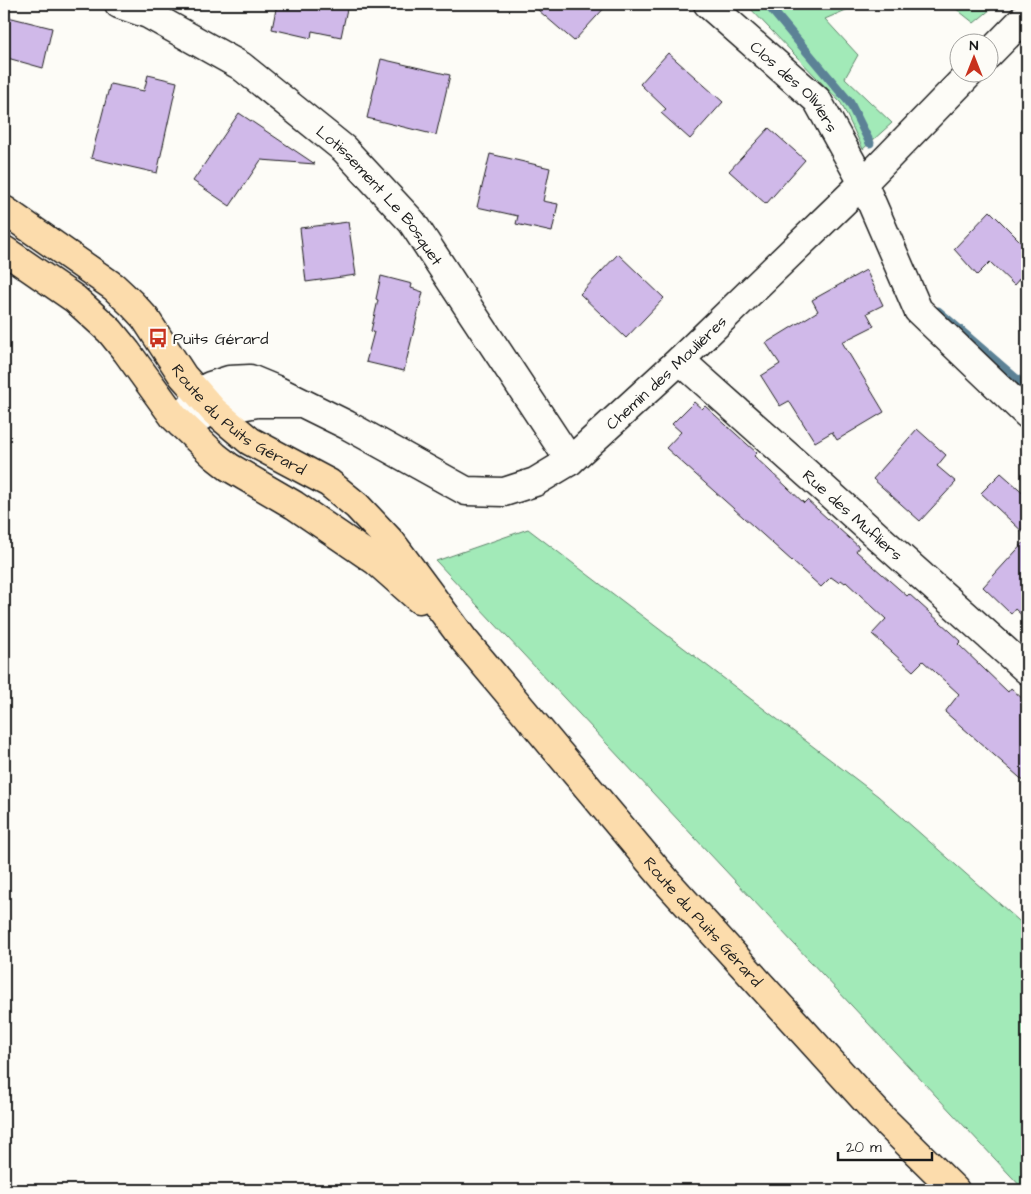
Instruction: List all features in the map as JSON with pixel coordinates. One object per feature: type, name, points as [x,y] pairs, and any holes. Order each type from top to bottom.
[{"type":"main road","name":"Route du Puits Gérard","points":[[5,215],[114,287],[126,298],[145,318],[183,376],[207,404],[250,441],[329,483],[356,506],[392,544],[464,640],[668,883],[880,1116],[954,1190]]},
{"type":"main road","name":"Route du Puits Gérard","points":[[4,250],[75,299],[110,331],[128,352],[174,417],[215,456],[229,467],[294,505],[376,561],[464,640]]},
{"type":"street","name":"Lotissement Le Bosquet","points":[[119,4],[148,14],[241,66],[344,150],[412,222],[570,461]]},
{"type":"street","name":"Clos des Oliviers","points":[[708,4],[816,100],[863,183],[918,310],[1027,414]]},
{"type":"street","points":[[998,45],[1027,15]]},
{"type":"street","name":"Chemin des Moulières","points":[[181,424],[207,404],[302,403],[347,425],[466,491],[504,492],[535,482],[570,461],[680,360],[863,183],[961,82]]},
{"type":"street","name":"Rue des Mufliers","points":[[680,360],[1027,670]]},
{"type":"green space","points":[[746,4],[860,4],[825,19],[858,55],[845,78],[892,123],[863,149],[841,103]]},
{"type":"green space","points":[[950,4],[997,4],[974,23]]},
{"type":"green space","points":[[528,529],[878,796],[1027,928],[1027,1190],[1024,1190],[436,561]]},
{"type":"building","points":[[277,4],[348,4],[341,37],[312,31],[311,38],[272,29]]},
{"type":"building","points":[[531,4],[608,4],[574,41]]},
{"type":"building","points":[[4,16],[52,28],[43,68],[4,57]]},
{"type":"building","points":[[668,53],[723,102],[690,139],[661,113],[666,109],[640,84]]},
{"type":"building","points":[[381,59],[450,75],[436,135],[367,118]]},
{"type":"building","points":[[148,75],[177,82],[157,173],[91,158],[110,84],[144,91]]},
{"type":"building","points":[[239,113],[315,164],[261,160],[230,206],[193,181]]},
{"type":"building","points":[[769,128],[805,160],[766,204],[729,171]]},
{"type":"building","points":[[490,154],[550,168],[543,201],[558,204],[552,232],[516,224],[518,216],[477,207]]},
{"type":"building","points":[[990,211],[1027,248],[1027,270],[1014,285],[990,262],[977,275],[954,249]]},
{"type":"building","points":[[348,222],[356,275],[306,282],[300,228]]},
{"type":"building","points":[[618,254],[664,298],[626,338],[580,294]]},
{"type":"building","points":[[866,270],[883,305],[867,313],[874,326],[842,342],[884,412],[837,440],[832,432],[815,442],[789,401],[780,406],[761,376],[780,364],[766,343],[818,311],[812,300]]},
{"type":"building","points":[[381,276],[412,284],[411,288],[423,292],[404,371],[366,362],[374,332],[371,331]]},
{"type":"building","points":[[694,402],[702,409],[705,406],[757,453],[754,456],[804,503],[807,500],[859,547],[856,551],[907,596],[909,594],[961,641],[958,644],[1008,692],[1011,688],[1027,703],[1027,784],[945,712],[959,694],[923,661],[913,671],[872,634],[886,619],[846,582],[841,580],[838,582],[831,577],[821,587],[666,448],[681,432],[672,424]]},
{"type":"building","points":[[917,429],[946,455],[937,466],[956,482],[920,521],[873,479]]},
{"type":"building","points":[[1001,473],[1027,496],[1027,536],[981,493]]},
{"type":"building","points":[[1027,539],[1027,620],[1015,609],[1011,614],[983,587]]},
{"type":"waterway","points":[[767,4],[850,103],[870,143]]},
{"type":"waterway","points":[[938,311],[1027,388]]},
{"type":"place","name":"Puits Gérard","points":[[158,338]]}]
